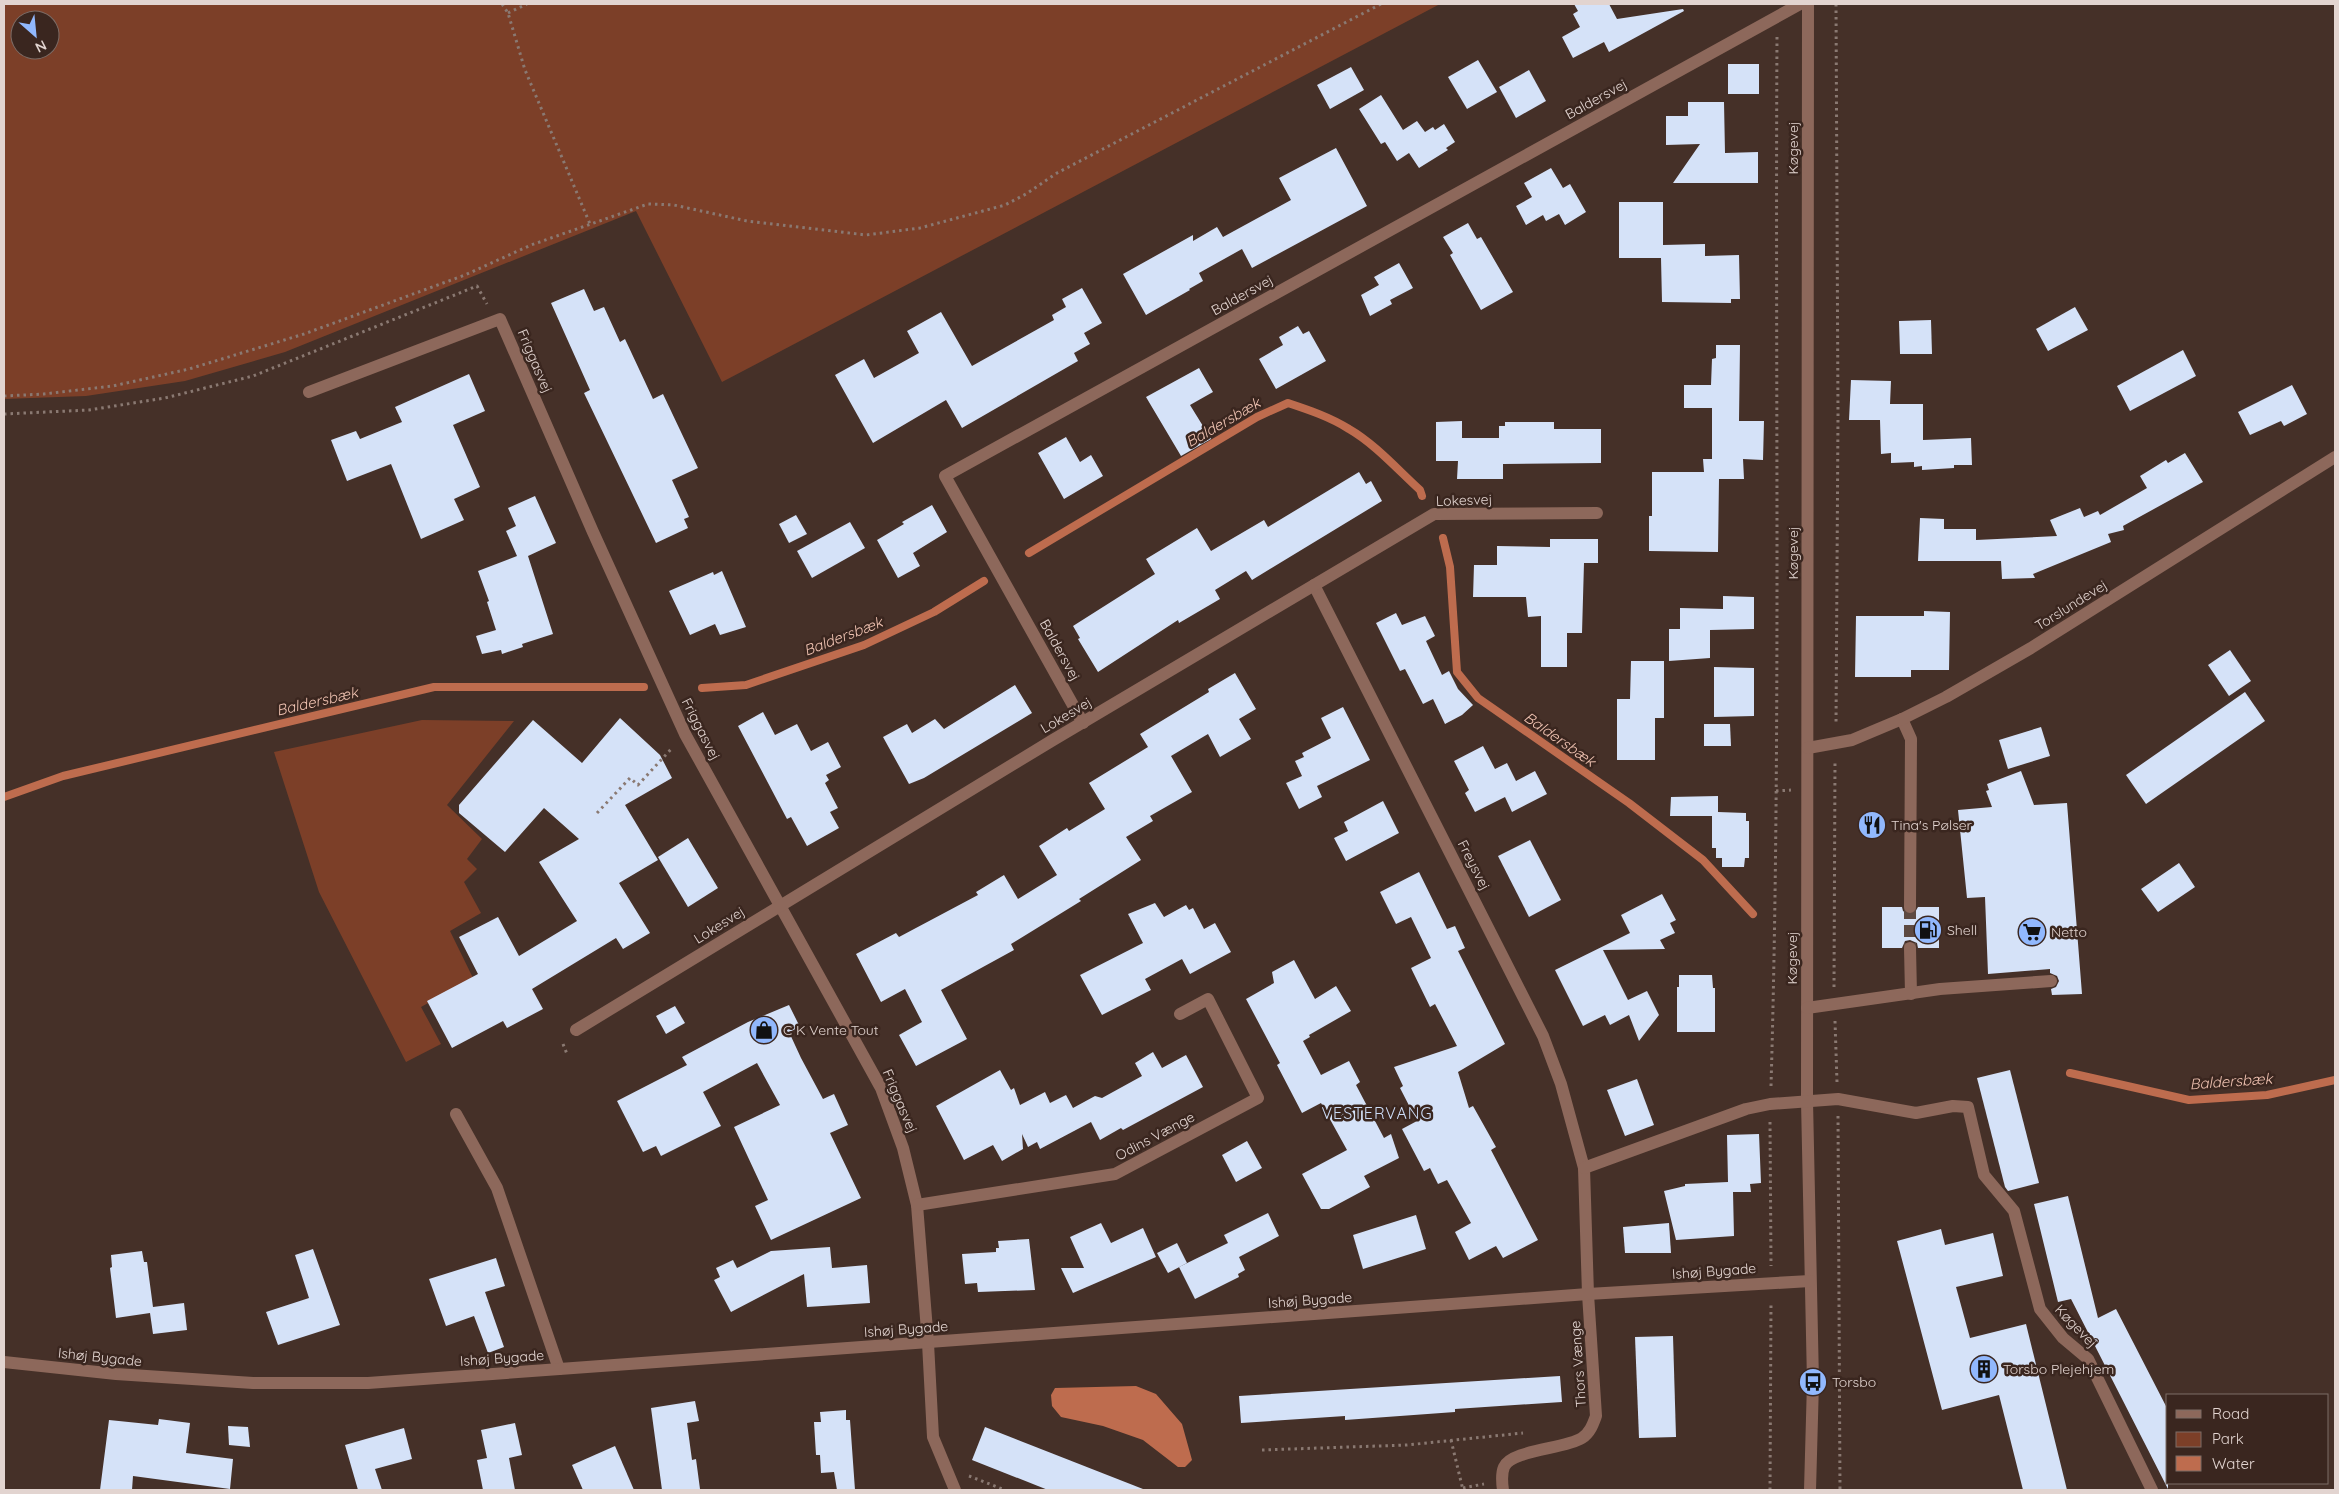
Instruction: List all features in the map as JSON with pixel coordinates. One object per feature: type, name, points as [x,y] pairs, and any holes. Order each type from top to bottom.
[{"type":"street","name":"Baldersvej","points":[[1083,723],[945,476],[1800,4]]},
{"type":"street","name":"Køgevej","points":[[1808,4],[1807,1101],[1813,1382],[1810,1490]]},
{"type":"street","name":"Friggasvej","points":[[308,392],[500,320],[593,532],[685,734],[881,1088],[903,1148],[917,1205],[928,1343]]},
{"type":"street","name":"Torslundevej","points":[[1808,748],[1852,740],[1902,719],[1946,697],[2031,648],[2335,457]]},
{"type":"street","name":"Lokesvej","points":[[576,1030],[1083,723],[1434,514],[1597,513]]},
{"type":"street","name":"Freysvej","points":[[1314,585],[1542,1036],[1561,1084],[1584,1168],[1588,1294]]},
{"type":"street","points":[[1902,719],[1911,739],[1910,907]]},
{"type":"street","points":[[1910,948],[1911,994]]},
{"type":"street","points":[[1807,1008],[1940,989],[2051,981]]},
{"type":"street","name":"Odins Vænge","points":[[917,1205],[1115,1174],[1258,1098],[1208,999],[1180,1014]]},
{"type":"street","name":"Køgevej","points":[[1807,1101],[1838,1099],[1916,1112],[1954,1106],[1968,1107],[1984,1175],[2014,1211],[2040,1309],[2063,1338],[2088,1359],[2152,1490]]},
{"type":"street","points":[[1584,1168],[1746,1109],[1770,1104],[1807,1101]]},
{"type":"street","points":[[456,1114],[497,1188],[560,1369]]},
{"type":"street","name":"Ishøj Bygade","points":[[4,1362],[116,1374],[253,1382],[368,1383],[1588,1294],[1810,1281]]},
{"type":"street","name":"Thors Vænge","points":[[1503,1490],[1504,1466],[1512,1458],[1564,1446],[1583,1438],[1592,1428],[1596,1416],[1588,1294]]},
{"type":"street","points":[[928,1343],[933,1438],[955,1490]]},
{"type":"path","points":[[502,4],[508,13],[525,70],[590,224]]},
{"type":"path","points":[[508,13],[527,4]]},
{"type":"path","points":[[4,396],[113,386],[189,369],[304,334],[465,275],[530,245],[648,204],[674,205],[747,221],[866,235],[920,228],[1005,205],[1026,194],[1056,173],[1382,4]]},
{"type":"path","points":[[1770,1490],[1770,1104],[1777,879],[1775,335],[1777,15]]},
{"type":"path","points":[[4,414],[89,410],[165,398],[253,376],[477,286],[489,308],[500,320]]},
{"type":"path","points":[[597,813],[630,778],[638,785],[685,734]]},
{"type":"path","points":[[1262,1450],[1407,1444],[1530,1432]]},
{"type":"path","points":[[1451,1440],[1463,1490]]},
{"type":"path","points":[[949,1477],[962,1474],[1005,1490]]},
{"type":"green space","points":[[4,4],[1440,4],[722,382],[636,211],[285,352],[185,381],[86,396],[4,399]]},
{"type":"green space","points":[[422,720],[514,721],[447,805],[482,839],[467,859],[477,869],[464,882],[481,913],[450,931],[473,978],[421,1007],[441,1044],[406,1062],[319,892],[274,752]]},
{"type":"water","points":[[1136,1386],[1156,1394],[1182,1424],[1192,1460],[1185,1467],[1178,1467],[1143,1440],[1103,1426],[1061,1417],[1052,1406],[1051,1395],[1055,1388]]},
{"type":"building","points":[[1574,4],[1609,4],[1617,19],[1683,9],[1684,11],[1609,52],[1604,42],[1573,58],[1562,37],[1580,27],[1573,14],[1578,11]]},
{"type":"building","points":[[1478,60],[1497,92],[1467,109],[1448,77]]},
{"type":"building","points":[[1728,64],[1759,64],[1759,94],[1728,94]]},
{"type":"building","points":[[1351,67],[1364,90],[1330,109],[1317,85]]},
{"type":"building","points":[[1529,70],[1546,101],[1516,118],[1499,87]]},
{"type":"building","points":[[1381,95],[1403,130],[1417,121],[1425,132],[1433,127],[1435,130],[1444,124],[1455,142],[1446,148],[1448,150],[1419,168],[1409,153],[1397,161],[1385,142],[1381,144],[1359,109]]},
{"type":"building","points":[[1688,102],[1724,102],[1725,153],[1758,152],[1758,183],[1673,183],[1700,144],[1666,145],[1666,116],[1688,116]]},
{"type":"building","points":[[1336,148],[1367,206],[1252,268],[1242,249],[1199,273],[1203,281],[1146,315],[1123,274],[1193,235],[1193,241],[1217,227],[1223,237],[1291,200],[1279,178]]},
{"type":"building","points":[[1551,168],[1563,188],[1570,184],[1586,212],[1565,225],[1559,214],[1546,221],[1543,215],[1526,225],[1516,206],[1532,197],[1524,183]]},
{"type":"building","points":[[1619,202],[1663,202],[1663,245],[1705,244],[1705,256],[1739,255],[1740,299],[1731,299],[1731,303],[1662,302],[1661,258],[1619,258]]},
{"type":"building","points":[[1468,223],[1477,239],[1481,237],[1513,292],[1481,310],[1450,255],[1453,253],[1443,237]]},
{"type":"building","points":[[1399,263],[1413,288],[1390,300],[1392,304],[1370,316],[1361,295],[1379,285],[1374,277]]},
{"type":"building","points":[[1082,288],[1102,323],[1084,333],[1090,344],[1074,353],[1078,361],[962,428],[946,400],[873,443],[835,375],[864,359],[874,378],[919,353],[907,331],[941,312],[972,366],[1054,320],[1052,315],[1066,307],[1062,299]]},
{"type":"building","points":[[584,289],[594,311],[604,307],[620,342],[625,339],[653,399],[663,394],[698,468],[672,480],[689,517],[684,519],[688,528],[656,543],[584,393],[590,390],[551,303]]},
{"type":"building","points":[[2075,307],[2088,330],[2048,351],[2036,329]]},
{"type":"building","points":[[1931,320],[1932,354],[1900,354],[1899,321]]},
{"type":"building","points":[[1298,326],[1303,334],[1309,331],[1326,361],[1276,389],[1259,359],[1283,345],[1279,337]]},
{"type":"building","points":[[1716,345],[1740,345],[1739,421],[1764,421],[1763,460],[1743,459],[1744,479],[1719,479],[1718,552],[1649,551],[1649,516],[1652,516],[1652,472],[1704,472],[1703,459],[1712,459],[1712,408],[1684,408],[1684,385],[1711,385],[1712,359],[1716,358]]},
{"type":"building","points":[[2183,350],[2196,376],[2130,411],[2117,386]]},
{"type":"building","points":[[1199,368],[1213,392],[1190,405],[1211,439],[1181,456],[1146,397]]},
{"type":"building","points":[[469,374],[485,411],[453,425],[480,487],[454,499],[464,520],[421,539],[391,464],[347,481],[331,440],[356,431],[360,439],[402,422],[395,407]]},
{"type":"building","points":[[1851,380],[1891,381],[1890,404],[1923,404],[1923,440],[1971,438],[1972,465],[1954,465],[1954,468],[1922,470],[1922,466],[1914,467],[1914,462],[1891,463],[1891,453],[1881,454],[1880,420],[1849,420]]},
{"type":"building","points":[[2292,385],[2307,414],[2284,426],[2281,421],[2250,435],[2238,412]]},
{"type":"building","points":[[1462,421],[1462,438],[1499,438],[1499,426],[1505,426],[1505,422],[1554,422],[1554,429],[1601,429],[1601,463],[1503,464],[1503,479],[1457,479],[1458,461],[1436,461],[1436,422]]},
{"type":"building","points":[[1066,437],[1080,462],[1091,455],[1103,476],[1064,499],[1038,453]]},
{"type":"building","points":[[2185,453],[2203,482],[2123,526],[2124,530],[2108,534],[2111,542],[2033,574],[2035,578],[2002,579],[2001,561],[1918,561],[1920,518],[1944,519],[1944,529],[1976,529],[1976,540],[2057,536],[2050,520],[2080,508],[2084,517],[2098,511],[2100,515],[2147,488],[2140,476],[2166,460],[2168,463]]},
{"type":"building","points":[[1359,472],[1366,484],[1371,481],[1382,501],[1252,580],[1246,571],[1215,590],[1220,599],[1179,623],[1178,620],[1098,672],[1078,639],[1080,638],[1073,626],[1155,574],[1146,559],[1197,528],[1211,551],[1264,520],[1268,527]]},
{"type":"building","points":[[535,496],[556,543],[528,556],[553,634],[522,644],[523,647],[502,654],[501,650],[482,654],[476,636],[496,630],[487,602],[489,601],[478,571],[517,556],[506,531],[516,526],[508,508]]},
{"type":"building","points":[[932,505],[947,532],[913,553],[920,566],[898,578],[877,540],[904,524],[902,522]]},
{"type":"building","points":[[796,515],[807,534],[789,543],[779,524]]},
{"type":"building","points":[[850,522],[865,548],[812,578],[797,551]]},
{"type":"building","points":[[1550,539],[1598,539],[1598,563],[1584,563],[1582,633],[1567,633],[1567,667],[1541,667],[1541,616],[1528,617],[1526,597],[1473,597],[1474,565],[1497,565],[1497,546],[1550,547]]},
{"type":"building","points":[[722,571],[746,627],[720,635],[715,624],[690,635],[669,591],[713,572],[714,575]]},
{"type":"building","points":[[1723,596],[1754,597],[1754,629],[1710,630],[1710,658],[1669,661],[1669,629],[1680,629],[1680,608],[1723,609]]},
{"type":"building","points":[[1924,611],[1950,612],[1949,670],[1911,670],[1911,677],[1855,677],[1856,616],[1924,616]]},
{"type":"building","points":[[1396,613],[1402,625],[1425,616],[1435,636],[1426,641],[1442,675],[1449,671],[1458,689],[1473,705],[1462,715],[1445,724],[1433,699],[1423,704],[1405,669],[1400,671],[1376,623]]},
{"type":"building","points":[[2230,650],[2251,681],[2229,696],[2208,665]]},
{"type":"building","points":[[1631,661],[1664,661],[1664,718],[1655,718],[1655,760],[1617,760],[1617,699],[1630,699]]},
{"type":"building","points":[[1714,667],[1754,668],[1754,716],[1714,717]]},
{"type":"building","points":[[1235,673],[1256,709],[1239,719],[1251,739],[1220,757],[1208,734],[1171,756],[1192,792],[1150,816],[1153,821],[1126,837],[1141,860],[1079,899],[1081,901],[1011,944],[1014,950],[941,990],[967,1039],[916,1066],[899,1035],[922,1022],[905,989],[881,1002],[856,954],[896,933],[899,937],[978,895],[976,892],[1004,875],[1018,899],[1057,875],[1039,846],[1067,828],[1069,831],[1105,809],[1089,783],[1148,747],[1140,734],[1209,692],[1208,689]]},
{"type":"building","points":[[1015,685],[1032,713],[924,778],[909,784],[883,737],[907,724],[912,733],[935,719],[944,729]]},
{"type":"building","points":[[2245,692],[2265,721],[2146,804],[2126,775]]},
{"type":"building","points":[[1343,707],[1370,760],[1317,786],[1322,797],[1299,809],[1286,783],[1302,776],[1295,761],[1304,757],[1302,753],[1331,738],[1321,718]]},
{"type":"building","points":[[763,712],[775,735],[797,724],[811,751],[828,742],[841,767],[826,775],[829,780],[825,783],[838,808],[830,812],[839,828],[807,846],[791,817],[787,819],[738,726]]},
{"type":"building","points":[[620,718],[660,755],[672,778],[625,805],[658,860],[619,883],[650,933],[623,949],[616,938],[532,989],[543,1009],[507,1028],[503,1021],[452,1048],[427,1001],[478,974],[459,937],[498,917],[519,956],[577,921],[539,862],[579,839],[544,808],[505,852],[459,813],[459,805],[533,720],[582,763]]},
{"type":"building","points":[[1704,724],[1730,724],[1731,746],[1704,746]]},
{"type":"building","points":[[2041,727],[2050,756],[2008,769],[1999,740]]},
{"type":"building","points":[[1483,746],[1495,769],[1507,763],[1516,781],[1535,771],[1547,794],[1512,812],[1505,797],[1475,812],[1465,793],[1469,790],[1454,761]]},
{"type":"building","name":"Netto","points":[[2021,771],[2034,805],[2067,803],[2082,994],[2052,995],[2051,989],[2056,987],[2059,981],[2057,976],[2050,973],[2050,969],[1988,974],[1985,897],[1967,898],[1958,810],[1992,807],[1986,791],[1989,790],[1987,784]]},
{"type":"building","points":[[1718,796],[1718,812],[1746,813],[1746,821],[1749,821],[1749,858],[1745,858],[1744,867],[1722,867],[1722,858],[1716,858],[1716,848],[1712,848],[1712,816],[1670,816],[1671,797]]},
{"type":"building","points":[[1383,801],[1399,833],[1346,861],[1334,838],[1348,831],[1344,822]]},
{"type":"building","points":[[688,838],[718,888],[688,907],[658,857]]},
{"type":"building","points":[[1530,840],[1561,900],[1529,917],[1498,856]]},
{"type":"building","points":[[2179,863],[2195,887],[2158,912],[2141,889]]},
{"type":"building","points":[[1419,872],[1447,929],[1455,926],[1465,948],[1458,951],[1505,1044],[1458,1072],[1469,1108],[1473,1106],[1496,1147],[1491,1150],[1538,1240],[1503,1258],[1496,1246],[1469,1260],[1455,1232],[1471,1223],[1447,1180],[1438,1184],[1430,1168],[1424,1171],[1402,1129],[1417,1121],[1400,1088],[1403,1086],[1394,1067],[1457,1046],[1435,1004],[1430,1007],[1411,968],[1431,958],[1411,917],[1396,924],[1380,892]]},
{"type":"building","points":[[1662,894],[1676,920],[1670,923],[1675,933],[1660,940],[1665,949],[1603,950],[1628,1000],[1647,991],[1659,1015],[1639,1041],[1629,1015],[1610,1025],[1605,1015],[1583,1026],[1555,970],[1630,933],[1621,915]]},
{"type":"building","points":[[1155,903],[1164,917],[1186,905],[1189,910],[1193,908],[1204,929],[1215,923],[1231,952],[1190,974],[1182,959],[1145,979],[1151,990],[1102,1015],[1080,975],[1143,943],[1128,914]]},
{"type":"building","points":[[1882,907],[1902,907],[1903,911],[1909,915],[1914,914],[1918,907],[1939,907],[1939,948],[1918,948],[1917,943],[1910,940],[1905,941],[1902,948],[1882,948]]},
{"type":"building","points":[[1294,960],[1315,999],[1336,986],[1351,1011],[1309,1035],[1310,1037],[1303,1041],[1321,1075],[1349,1061],[1360,1082],[1356,1085],[1384,1138],[1391,1134],[1399,1158],[1364,1176],[1370,1187],[1329,1209],[1321,1209],[1302,1174],[1347,1150],[1321,1103],[1302,1113],[1277,1065],[1280,1063],[1246,999],[1274,983],[1272,972]]},
{"type":"building","points":[[1679,975],[1712,975],[1713,988],[1715,988],[1715,1032],[1677,1032],[1677,987],[1679,987]]},
{"type":"building","points":[[789,1005],[800,1027],[789,1032],[801,1058],[823,1099],[834,1094],[848,1125],[830,1133],[861,1198],[771,1240],[755,1206],[768,1200],[734,1127],[780,1105],[757,1063],[703,1092],[721,1126],[661,1156],[656,1146],[643,1152],[617,1101],[687,1065],[682,1057],[748,1022]]},
{"type":"building","points":[[675,1006],[685,1023],[666,1034],[656,1016]]},
{"type":"building","points":[[1153,1052],[1162,1068],[1186,1055],[1203,1087],[1123,1130],[1121,1128],[1100,1140],[1091,1122],[1040,1149],[1037,1142],[1028,1147],[1022,1134],[1023,1149],[1002,1161],[993,1145],[964,1160],[936,1106],[1000,1070],[1011,1090],[1014,1088],[1020,1105],[1045,1092],[1050,1103],[1066,1095],[1073,1108],[1095,1096],[1102,1098],[1142,1076],[1135,1063]]},
{"type":"building","points":[[2010,1070],[2039,1183],[2008,1191],[2005,1187],[1977,1078]]},
{"type":"building","points":[[1637,1079],[1654,1125],[1625,1136],[1607,1090]]},
{"type":"building","points":[[1759,1134],[1761,1183],[1750,1184],[1751,1192],[1733,1192],[1734,1236],[1676,1240],[1664,1191],[1685,1186],[1685,1184],[1728,1182],[1727,1135]]},
{"type":"building","points":[[1247,1141],[1262,1168],[1236,1182],[1222,1155]]},
{"type":"building","points":[[2068,1196],[2098,1318],[2116,1309],[2166,1406],[2166,1484],[2168,1484],[2168,1489],[2071,1299],[2058,1302],[2034,1204]]},
{"type":"building","points":[[1268,1213],[1279,1236],[1239,1257],[1245,1270],[1238,1274],[1239,1277],[1195,1299],[1179,1267],[1228,1243],[1224,1235]]},
{"type":"building","points":[[1416,1215],[1426,1249],[1363,1269],[1353,1235]]},
{"type":"building","points":[[1101,1223],[1111,1243],[1143,1228],[1156,1257],[1073,1293],[1061,1268],[1084,1268],[1070,1237]]},
{"type":"building","points":[[1669,1223],[1671,1253],[1625,1253],[1623,1227]]},
{"type":"building","name":"Torsbo Plejehjem","points":[[1941,1229],[1945,1245],[1993,1233],[2003,1276],[1956,1287],[1970,1338],[2026,1324],[2067,1490],[2023,1490],[1999,1395],[1942,1410],[1897,1241]]},
{"type":"building","points":[[1029,1239],[1035,1290],[978,1292],[977,1283],[965,1284],[962,1254],[996,1252],[996,1248],[999,1248],[998,1241]]},
{"type":"building","points":[[1177,1243],[1187,1263],[1168,1273],[1157,1253]]},
{"type":"building","points":[[830,1247],[832,1268],[867,1265],[870,1303],[807,1307],[804,1274],[731,1312],[714,1280],[720,1277],[716,1268],[733,1260],[737,1268],[771,1251]]},
{"type":"building","points":[[313,1249],[340,1325],[278,1345],[266,1312],[309,1298],[295,1255]]},
{"type":"building","points":[[142,1251],[144,1262],[147,1262],[153,1307],[184,1303],[187,1330],[153,1334],[150,1313],[116,1318],[110,1268],[112,1267],[111,1255]]},
{"type":"building","points":[[496,1258],[505,1286],[485,1292],[504,1347],[488,1353],[474,1316],[446,1326],[429,1279]]},
{"type":"building","points":[[1673,1336],[1676,1437],[1639,1438],[1635,1337]]},
{"type":"building","points":[[1560,1376],[1562,1402],[1455,1409],[1455,1412],[1345,1420],[1345,1416],[1241,1423],[1239,1396]]},
{"type":"building","points":[[695,1401],[699,1421],[687,1423],[692,1460],[696,1459],[700,1489],[662,1490],[651,1408]]},
{"type":"building","points":[[846,1410],[846,1420],[850,1420],[855,1490],[837,1490],[834,1472],[821,1473],[820,1455],[816,1455],[814,1422],[821,1422],[820,1412]]},
{"type":"building","points":[[159,1419],[190,1423],[186,1453],[233,1459],[230,1489],[133,1476],[132,1490],[100,1490],[109,1420],[158,1425]]},
{"type":"building","points":[[515,1423],[522,1455],[509,1458],[515,1490],[483,1490],[477,1460],[487,1458],[481,1430]]},
{"type":"building","points":[[228,1426],[248,1427],[250,1447],[229,1445]]},
{"type":"building","points":[[985,1427],[1143,1489],[1048,1490],[972,1460]]},
{"type":"building","points":[[404,1428],[412,1459],[375,1469],[382,1490],[358,1490],[345,1445]]},
{"type":"building","points":[[615,1446],[634,1490],[583,1490],[572,1465]]},
{"type":"waterway","name":"Baldersbæk","points":[[1029,553],[1257,417],[1288,403],[1327,417],[1359,435],[1420,490],[1422,496]]},
{"type":"waterway","name":"Baldersbæk","points":[[1443,538],[1450,567],[1457,672],[1478,698],[1629,803],[1703,860],[1753,914]]},
{"type":"waterway","name":"Baldersbæk","points":[[702,688],[746,685],[864,645],[934,612],[984,581]]},
{"type":"waterway","name":"Baldersbæk","points":[[4,797],[63,776],[434,687],[644,687]]},
{"type":"waterway","name":"Baldersbæk","points":[[2070,1073],[2189,1100],[2267,1095],[2335,1080]]},
{"type":"tunnel","points":[[1910,907],[1910,948]]},
{"type":"place","name":"Tina's Pølser","points":[[1872,825]]},
{"type":"place","name":"Shell","points":[[1928,930]]},
{"type":"place","name":"Netto","points":[[2032,932]]},
{"type":"place","name":"C K Vente Tout","points":[[764,1030]]},
{"type":"place","name":"Torsbo Plejehjem","points":[[1984,1369]]},
{"type":"place","name":"Torsbo","points":[[1813,1382]]},
{"type":"district","name":"VESTERVANG","points":[[1377,1113]]}]
